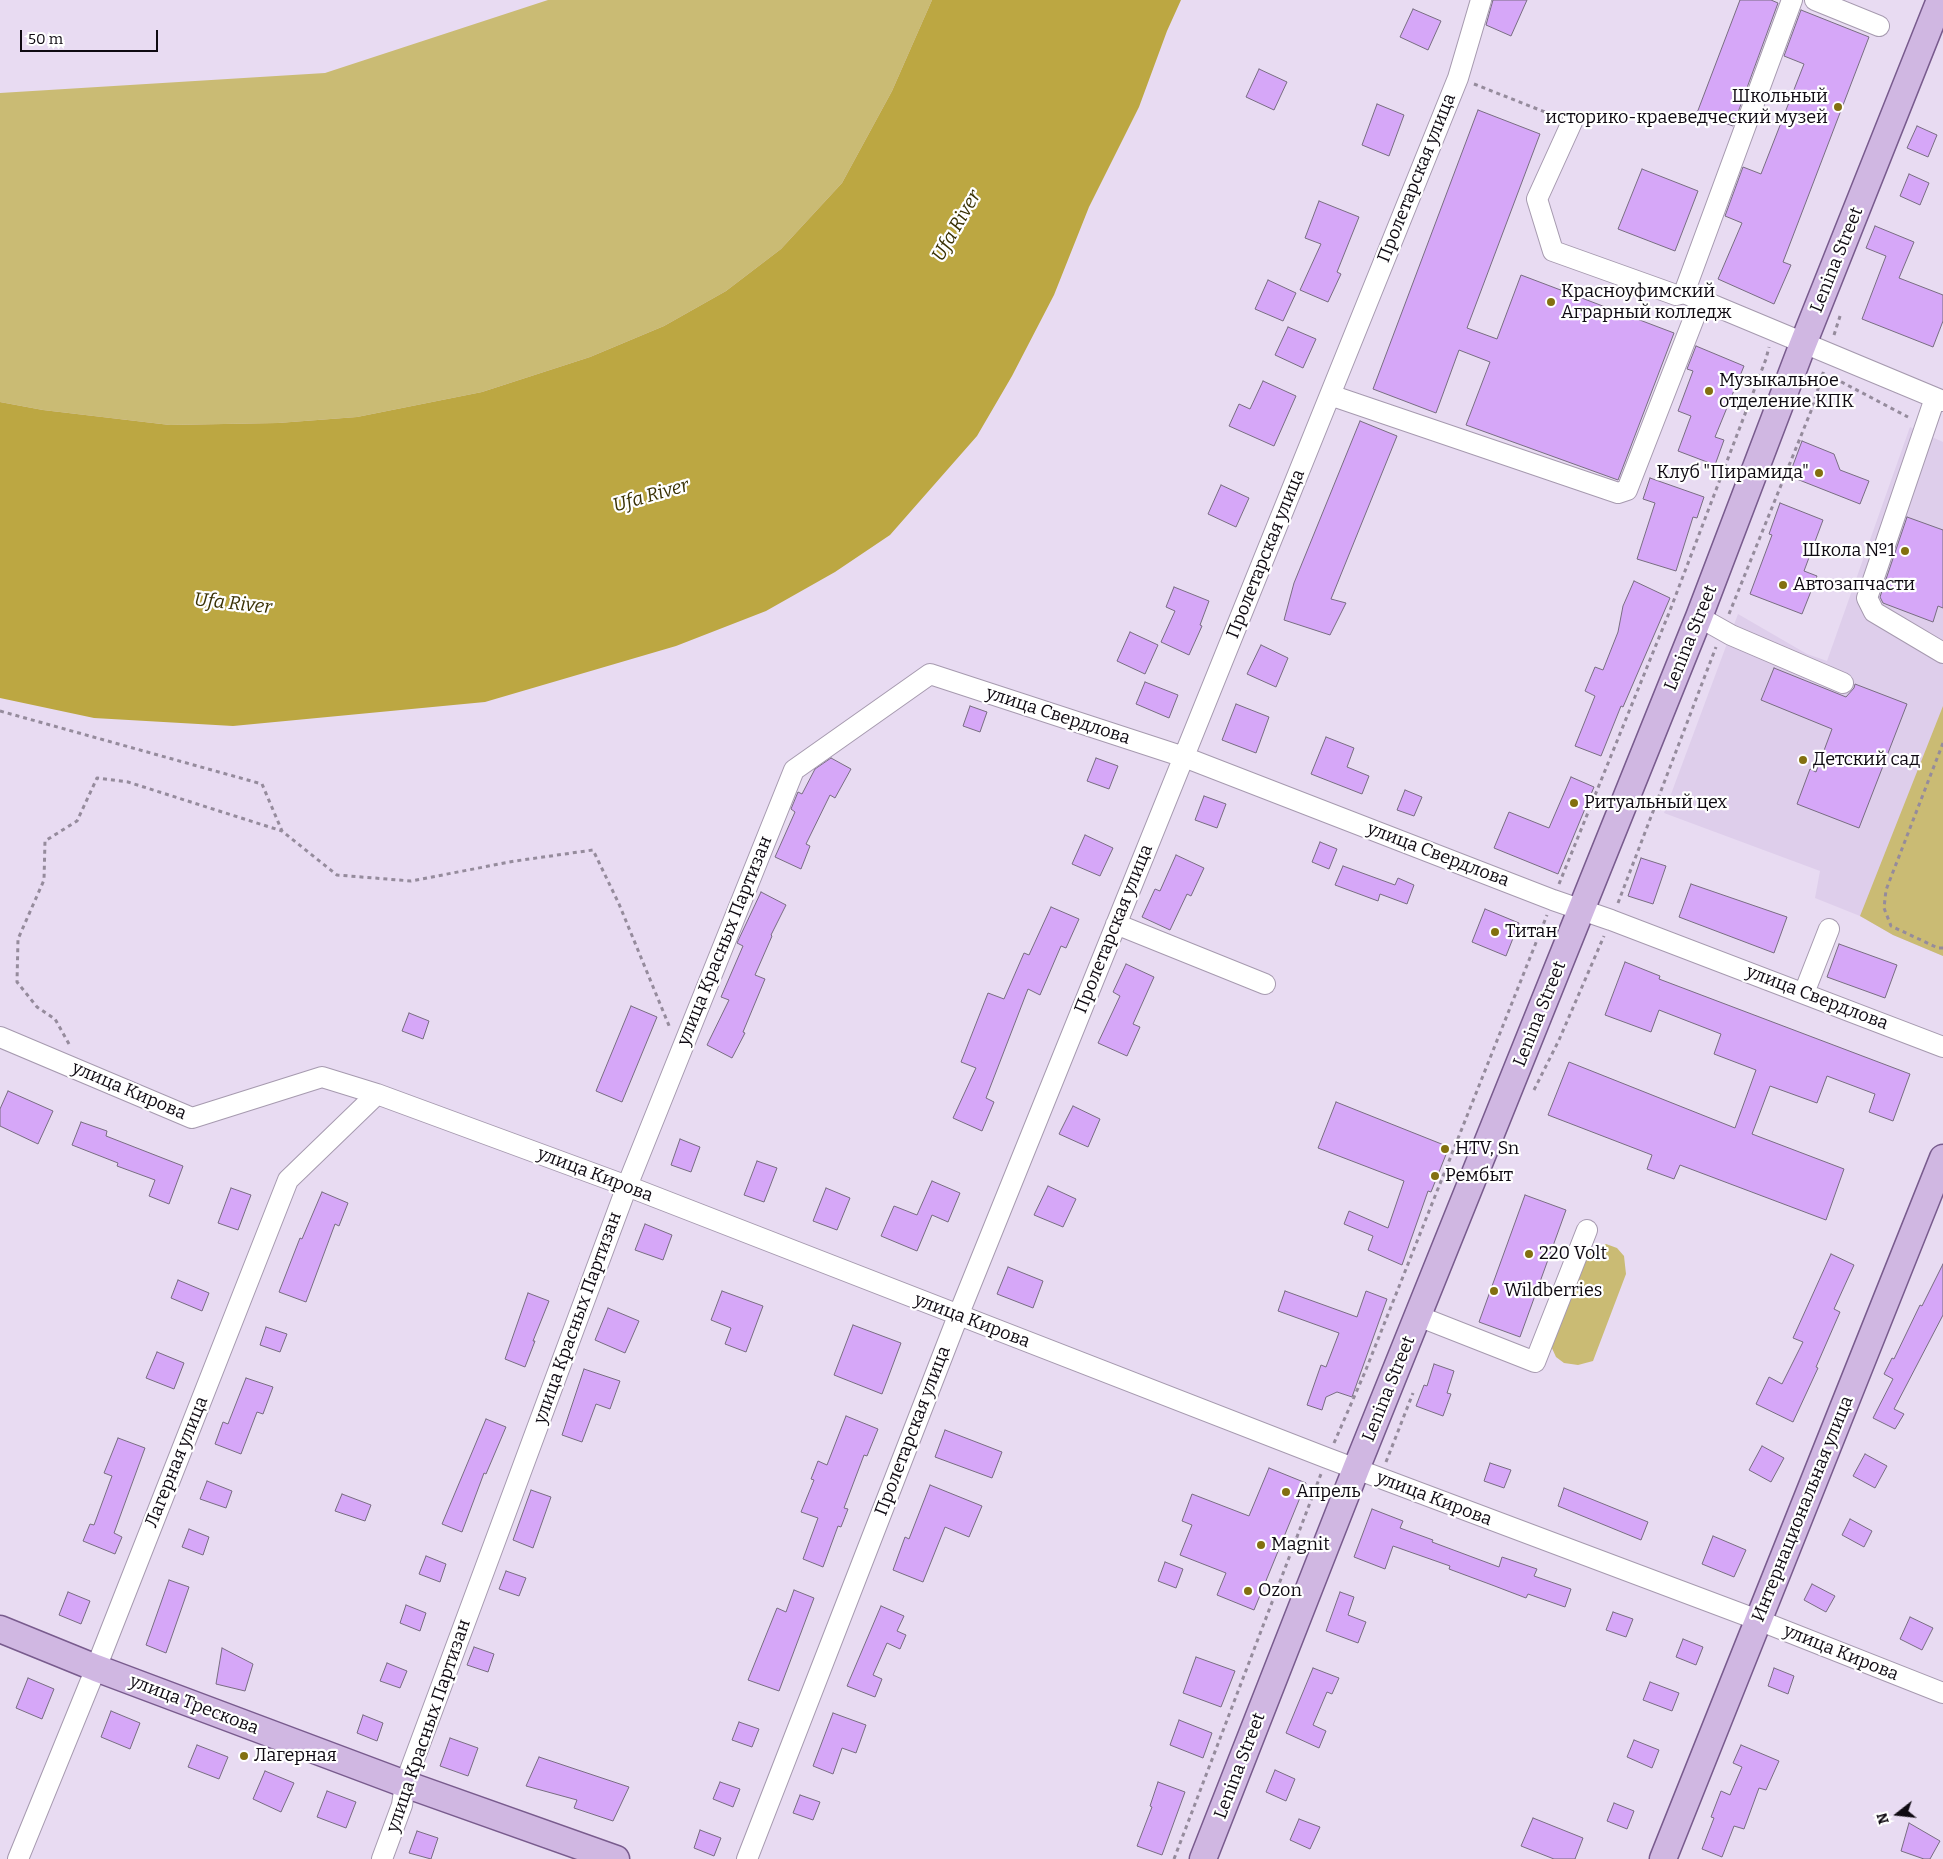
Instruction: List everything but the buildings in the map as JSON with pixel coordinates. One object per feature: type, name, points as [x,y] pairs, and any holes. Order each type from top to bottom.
[{"type":"main road","name":"Lenina Street","points":[[1203,1859],[1356,1469],[1699,617],[1940,0]]},
{"type":"main road","name":"Интернациональная улица","points":[[1663,1859],[1943,1158]]},
{"type":"main road","name":"улица Трескова","points":[[0,1629],[96,1668],[405,1784],[616,1859]]},
{"type":"street","name":"Пролетарская улица","points":[[747,1859],[958,1316],[1458,78],[1481,0]]},
{"type":"street","points":[[1330,395],[1618,493],[1627,490],[1792,0]]},
{"type":"street","points":[[1814,0],[1879,26]]},
{"type":"street","points":[[1572,122],[1537,199],[1553,251],[1676,295],[1693,297],[1773,331],[1801,352],[1939,400],[1924,426],[1924,433],[1867,598],[1874,612],[1943,653]]},
{"type":"street","points":[[1699,617],[1731,636],[1843,683]]},
{"type":"street","name":"улица Свердлова","points":[[930,674],[1184,757],[1553,900],[1804,993],[1943,1047]]},
{"type":"street","name":"улица Красных Партизан","points":[[382,1859],[402,1805],[405,1784],[627,1186],[794,770],[930,674]]},
{"type":"street","points":[[1116,924],[1265,984]]},
{"type":"street","points":[[1804,993],[1830,929]]},
{"type":"street","name":"улица Кирова","points":[[0,1036],[192,1118],[322,1077],[377,1094],[627,1186],[958,1316],[1327,1458],[1758,1620],[1943,1693]]},
{"type":"street","name":"Лагерная улица","points":[[18,1859],[96,1668],[288,1180],[377,1094]]},
{"type":"street","points":[[1418,1316],[1535,1362],[1587,1230]]},
{"type":"path","points":[[1458,78],[1572,122]]},
{"type":"path","points":[[1174,1859],[1327,1458],[1365,1372],[1669,613],[1766,359],[1773,331]]},
{"type":"path","points":[[1801,352],[1924,426]]},
{"type":"path","points":[[0,711],[262,784],[282,831]]},
{"type":"path","points":[[1943,743],[1886,890],[1884,908],[1891,926],[1938,948],[1943,948]]},
{"type":"path","points":[[74,1051],[65,1040],[55,1019],[38,1007],[17,982],[18,939],[44,880],[45,841],[77,821],[97,778],[128,782],[282,831],[337,876],[411,880],[515,861],[593,850],[658,994],[680,1054]]},
{"type":"shaded area","points":[[548,0],[932,0],[892,91],[842,183],[781,249],[726,291],[664,326],[590,357],[482,392],[357,417],[278,423],[170,425],[43,410],[0,402],[0,93],[325,73]]},
{"type":"shaded area","name":"Детский сад","points":[[1910,427],[1943,442],[1943,956],[1893,935],[1860,916],[1815,898],[1820,871],[1664,813],[1738,614],[1807,654],[1827,661]]},
{"type":"shaded area","points":[[1943,706],[1943,956],[1893,935],[1860,916]]},
{"type":"shaded area","points":[[1606,1244],[1617,1248],[1624,1256],[1626,1274],[1593,1361],[1578,1365],[1564,1363],[1556,1357],[1551,1346],[1589,1251]]},
{"type":"water","name":"Ufa River","points":[[932,0],[1181,0],[1167,31],[1139,107],[1089,207],[1054,295],[1012,376],[977,436],[890,535],[835,572],[766,611],[676,646],[485,702],[233,726],[94,718],[0,698],[0,402],[43,410],[170,425],[278,423],[357,417],[482,392],[590,357],[664,326],[726,291],[781,249],[842,183],[892,91]]},
{"type":"place","name":"Школьный историко-краеведческий музей","points":[[1838,107]]},
{"type":"place","name":"Красноуфимский Аграрный колледж","points":[[1551,302]]},
{"type":"place","name":"Музыкальное отделение КПК","points":[[1709,391]]},
{"type":"place","name":"Клуб \"Пирамида\"","points":[[1819,473]]},
{"type":"place","name":"Школа №1","points":[[1905,551]]},
{"type":"place","name":"Автозапчасти","points":[[1783,585]]},
{"type":"place","name":"Детский сад","points":[[1803,760]]},
{"type":"place","name":"Ритуальный цех","points":[[1574,803]]},
{"type":"place","name":"Титан","points":[[1495,932]]},
{"type":"place","name":"HTV, Sn","points":[[1445,1149]]},
{"type":"place","name":"Рембыт","points":[[1435,1176]]},
{"type":"place","name":"220 Volt","points":[[1529,1254]]},
{"type":"place","name":"Wildberries","points":[[1494,1291]]},
{"type":"place","name":"Апрель","points":[[1286,1492]]},
{"type":"place","name":"Magnit","points":[[1261,1545]]},
{"type":"place","name":"Ozon","points":[[1248,1591]]},
{"type":"place","name":"Лагерная","points":[[244,1756]]}]
